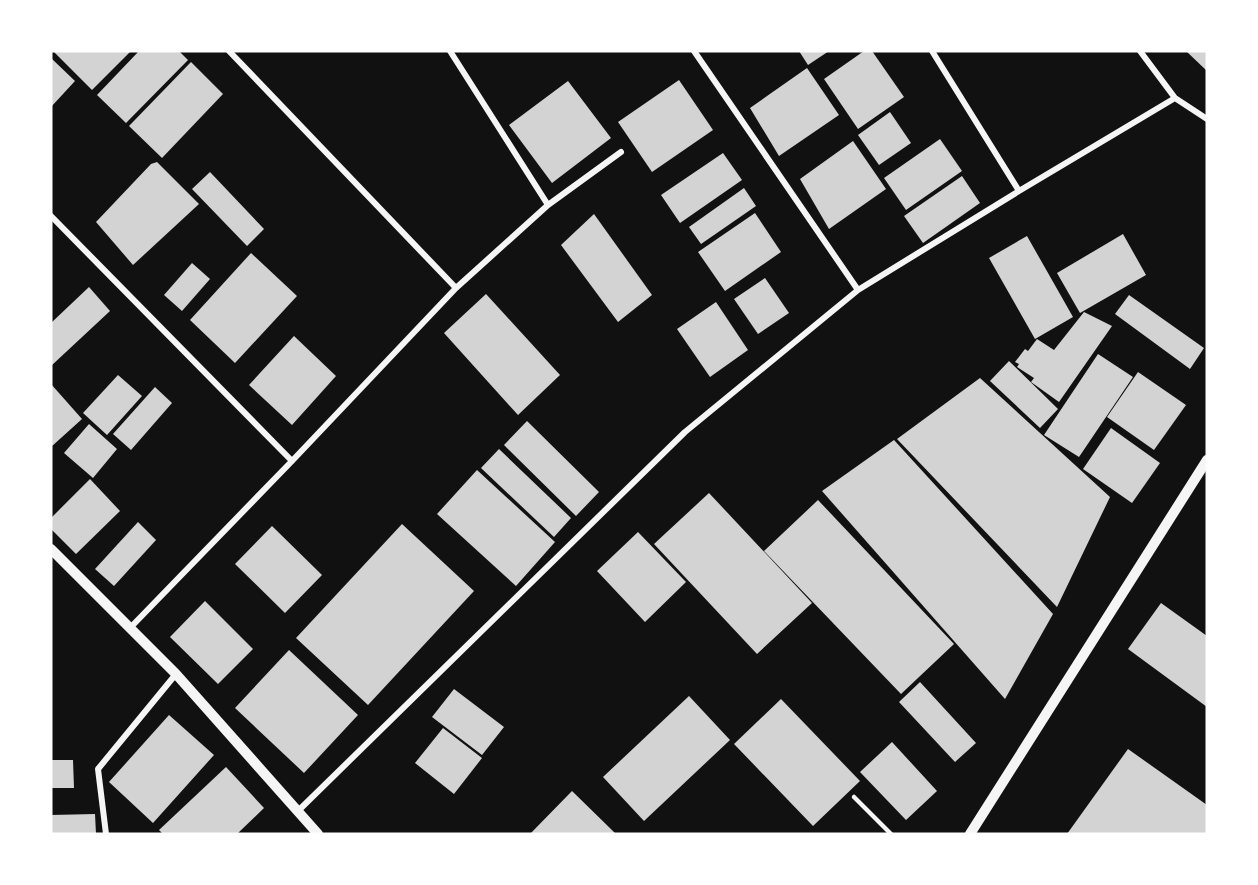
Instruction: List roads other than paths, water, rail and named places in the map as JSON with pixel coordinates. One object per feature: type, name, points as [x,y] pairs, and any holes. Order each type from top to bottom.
[{"type":"street","points":[[229,51],[456,288]]},
{"type":"street","points":[[450,51],[548,205]]},
{"type":"street","points":[[694,51],[858,290]]},
{"type":"street","points":[[932,51],[1019,191]]},
{"type":"street","points":[[1140,51],[1175,99],[1207,119]]},
{"type":"street","points":[[298,811],[685,432],[858,290],[1175,99]]},
{"type":"street","points":[[130,628],[456,288],[548,205],[621,152]]},
{"type":"street","points":[[51,216],[292,461]]},
{"type":"street","points":[[970,834],[1207,460]]},
{"type":"street","points":[[51,549],[177,674],[318,834]]},
{"type":"street","points":[[106,834],[98,769],[177,674]]},
{"type":"lane","points":[[854,797],[891,834]]}]
